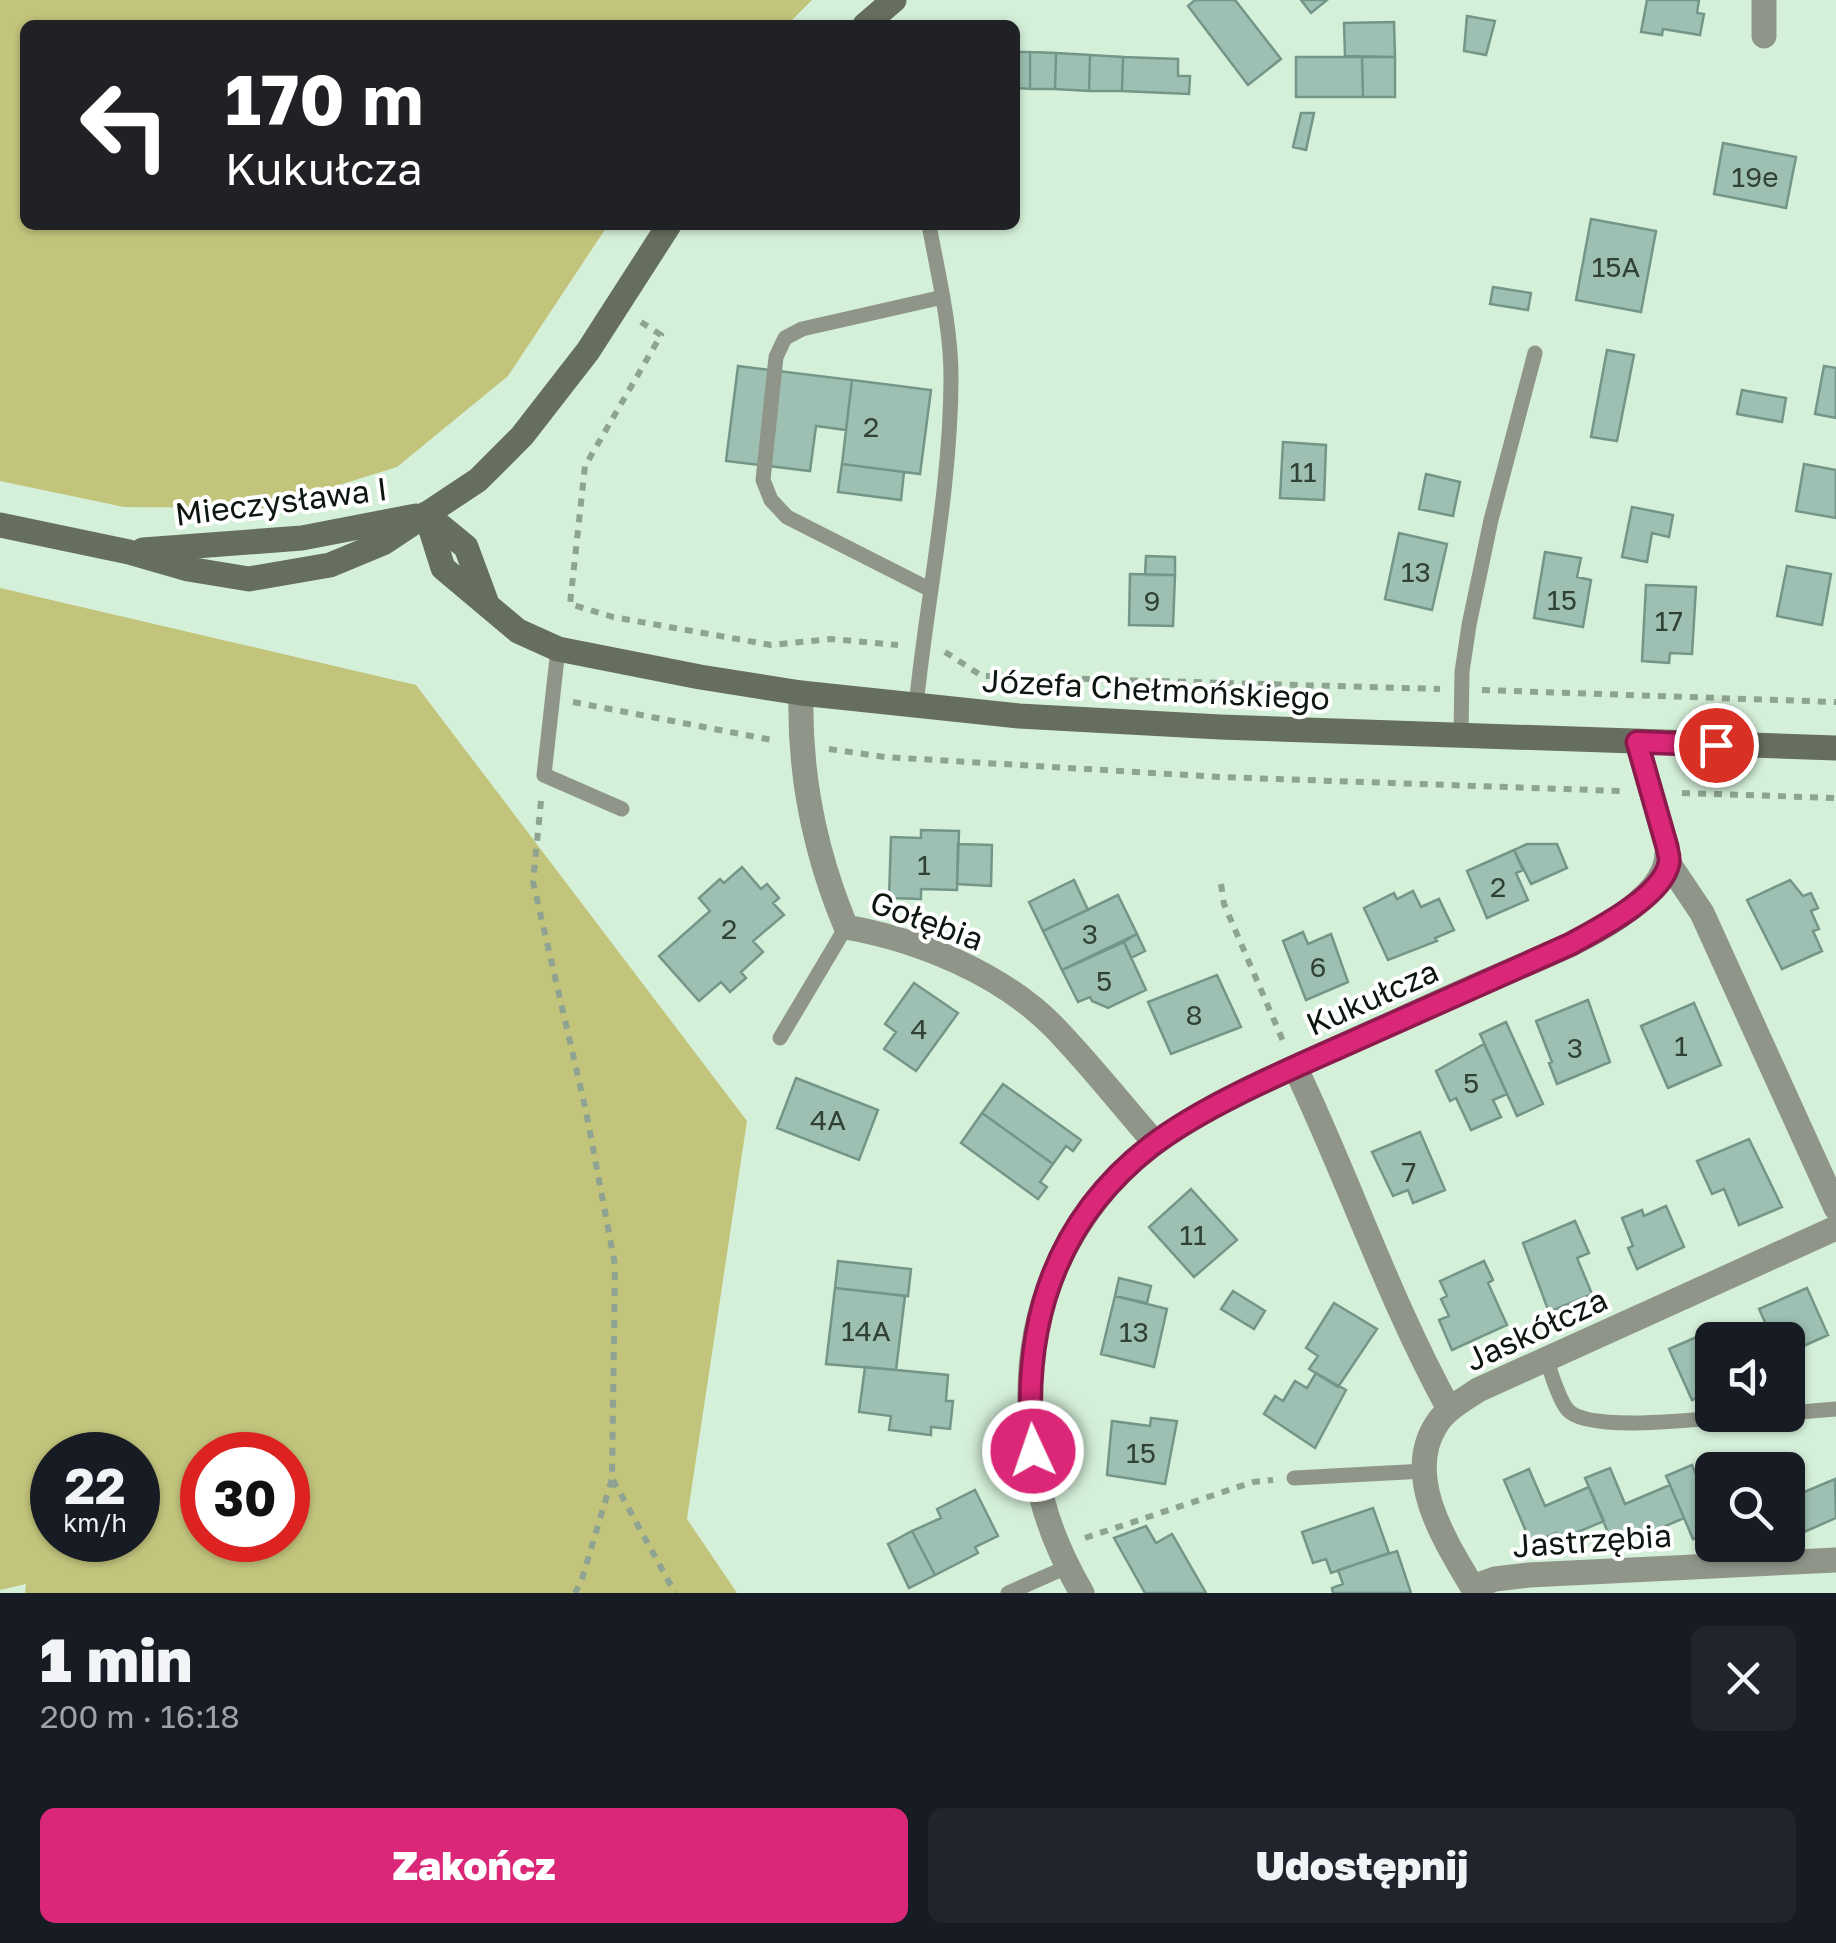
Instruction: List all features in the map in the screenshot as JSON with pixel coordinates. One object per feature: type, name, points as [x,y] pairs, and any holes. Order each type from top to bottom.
[{"type":"street","points":[[871,20],[894,0]]},
{"type":"street","points":[[1764,0],[1764,36]]},
{"type":"street","points":[[426,514],[478,480],[522,436],[588,351],[665,230]]},
{"type":"street","name":"Mieczysława I","points":[[129,552],[302,538],[426,514]]},
{"type":"street","name":"Mieczysława I","points":[[0,525],[129,552],[188,569],[249,579],[330,565],[383,543],[426,514]]},
{"type":"street","name":"Józefa Chełmońskiego","points":[[426,514],[443,568],[518,631],[558,649],[802,694],[1109,721],[1836,748]]},
{"type":"street","name":"Gołębia","points":[[802,694],[800,744],[815,836],[846,928],[887,935],[989,977],[1015,994],[1051,1025],[1155,1143]]},
{"type":"street","points":[[1637,742],[1669,864],[1702,912],[1836,1208]]},
{"type":"street","name":"Kukułcza","points":[[1082,1593],[1062,1558],[1042,1506],[1031,1428],[1030,1375],[1044,1296],[1071,1235],[1093,1204],[1155,1143],[1295,1067],[1571,944],[1620,916],[1656,886],[1669,864]]},
{"type":"street","points":[[1295,1067],[1332,1144],[1423,1362],[1449,1410]]},
{"type":"street","name":"Jaskółcza","points":[[1475,1590],[1434,1516],[1425,1471],[1434,1427],[1449,1410],[1478,1390],[1546,1358],[1836,1228]]},
{"type":"street","name":"Jastrzębia","points":[[1475,1590],[1494,1580],[1528,1575],[1836,1560]]},
{"type":"lane","points":[[916,706],[941,507],[952,376],[930,230]]},
{"type":"lane","points":[[930,590],[787,517],[770,500],[763,480],[776,357],[785,338],[802,329],[942,297]]},
{"type":"lane","points":[[1461,735],[1469,625],[1534,353]]},
{"type":"lane","points":[[558,649],[544,775],[622,809]]},
{"type":"lane","points":[[780,1038],[846,928]]},
{"type":"lane","points":[[1546,1358],[1566,1408],[1580,1420],[1615,1424],[1695,1419]]},
{"type":"lane","points":[[1805,1411],[1836,1409]]},
{"type":"lane","points":[[1294,1478],[1425,1471]]},
{"type":"lane","points":[[1008,1593],[1062,1558]]},
{"type":"path","points":[[662,334],[586,466],[570,604],[613,617],[771,645],[831,639],[922,647],[950,653],[982,676],[1836,702]]},
{"type":"path","points":[[551,698],[886,757],[1220,778],[1836,798]]},
{"type":"path","points":[[544,775],[533,882],[586,1112],[615,1265],[612,1479],[581,1582],[574,1593]]},
{"type":"path","points":[[1222,884],[1224,904],[1295,1067]]},
{"type":"path","points":[[1062,1558],[1253,1482],[1294,1478]]},
{"type":"path","points":[[612,1479],[675,1593]]},
{"type":"green space","points":[[0,0],[812,0],[792,20],[20,20],[20,230],[605,230],[508,376],[397,467],[265,508],[124,507],[0,481]]},
{"type":"green space","points":[[0,588],[416,685],[747,1121],[687,1519],[737,1593],[25,1593],[26,1584],[0,1590]]},
{"type":"building","points":[[1195,0],[1235,0],[1281,59],[1248,85],[1188,6]]},
{"type":"building","points":[[1301,0],[1327,0],[1311,13]]},
{"type":"building","points":[[1647,0],[1699,0],[1697,13],[1704,14],[1700,35],[1663,29],[1662,35],[1641,32]]},
{"type":"building","points":[[1467,16],[1495,21],[1486,55],[1464,51]]},
{"type":"building","points":[[1394,22],[1395,57],[1345,56],[1344,23]]},
{"type":"building","points":[[1020,52],[1030,52],[1030,89],[1020,88]]},
{"type":"building","points":[[1030,52],[1056,53],[1055,89],[1030,89]]},
{"type":"building","points":[[1056,53],[1090,55],[1089,91],[1055,89]]},
{"type":"building","points":[[1090,55],[1123,57],[1122,91],[1089,91]]},
{"type":"building","points":[[1123,57],[1178,59],[1178,76],[1190,76],[1189,94],[1122,91]]},
{"type":"building","points":[[1296,57],[1362,57],[1363,97],[1296,97]]},
{"type":"building","points":[[1362,57],[1395,57],[1395,97],[1363,97]]},
{"type":"building","points":[[1301,113],[1314,113],[1306,150],[1293,147]]},
{"type":"building","points":[[1723,143],[1796,157],[1786,208],[1714,194]]},
{"type":"building","points":[[1591,219],[1656,231],[1641,312],[1576,300]]},
{"type":"building","points":[[1493,287],[1531,293],[1528,310],[1490,304]]},
{"type":"building","points":[[1607,350],[1634,355],[1617,441],[1591,437]]},
{"type":"building","points":[[738,366],[852,380],[846,430],[816,426],[810,471],[726,461]]},
{"type":"building","points":[[1824,366],[1836,368],[1836,418],[1815,414]]},
{"type":"building","points":[[852,380],[931,390],[920,474],[842,464]]},
{"type":"building","points":[[1742,390],[1786,398],[1782,422],[1737,414]]},
{"type":"building","points":[[1283,442],[1326,445],[1324,500],[1280,498]]},
{"type":"building","points":[[842,464],[904,472],[901,500],[838,492]]},
{"type":"building","points":[[1804,464],[1836,470],[1836,518],[1796,511]]},
{"type":"building","points":[[1426,474],[1460,482],[1453,516],[1419,509]]},
{"type":"building","points":[[1632,507],[1673,515],[1669,537],[1652,533],[1647,562],[1622,557]]},
{"type":"building","points":[[1399,533],[1447,544],[1432,610],[1385,599]]},
{"type":"building","points":[[1545,552],[1581,558],[1577,577],[1591,580],[1583,627],[1534,618]]},
{"type":"building","points":[[1146,556],[1175,557],[1175,575],[1145,575]]},
{"type":"building","points":[[1787,566],[1831,574],[1822,625],[1777,616]]},
{"type":"building","points":[[1130,574],[1175,575],[1173,626],[1129,625]]},
{"type":"building","points":[[1646,585],[1696,587],[1692,654],[1670,653],[1669,663],[1642,661]]},
{"type":"building","points":[[921,830],[959,831],[957,890],[921,889],[921,899],[889,898],[891,837],[921,838]]},
{"type":"building","points":[[958,844],[992,845],[991,886],[957,884]]},
{"type":"building","points":[[1527,844],[1557,844],[1567,868],[1531,884],[1514,850]]},
{"type":"building","points":[[1514,850],[1523,870],[1516,873],[1528,900],[1487,918],[1467,871]]},
{"type":"building","points":[[742,867],[761,889],[767,884],[779,898],[773,903],[784,915],[753,941],[763,952],[741,972],[746,978],[730,992],[721,982],[699,1001],[659,956],[710,911],[699,898],[720,879],[724,883]]},
{"type":"building","points":[[1074,880],[1088,910],[1043,931],[1029,902]]},
{"type":"building","points":[[1790,880],[1803,896],[1811,893],[1818,908],[1811,911],[1819,929],[1813,931],[1822,951],[1782,969],[1747,900]]},
{"type":"building","points":[[1413,891],[1421,907],[1439,899],[1454,930],[1388,960],[1364,908],[1394,893],[1397,899]]},
{"type":"building","points":[[1118,895],[1137,934],[1062,970],[1043,931]]},
{"type":"building","points":[[1303,932],[1308,944],[1331,934],[1348,982],[1306,1000],[1283,941]]},
{"type":"building","points":[[1137,934],[1145,951],[1131,958],[1124,942]]},
{"type":"building","points":[[1124,942],[1146,990],[1108,1008],[1090,997],[1078,1002],[1062,970]]},
{"type":"building","points":[[1217,975],[1241,1027],[1171,1054],[1148,1002]]},
{"type":"building","points":[[914,983],[958,1013],[916,1071],[884,1049],[896,1032],[885,1024]]},
{"type":"building","points":[[1588,1000],[1610,1062],[1557,1084],[1536,1021]]},
{"type":"building","points":[[1694,1003],[1721,1065],[1668,1088],[1641,1026]]},
{"type":"building","points":[[1506,1022],[1543,1104],[1517,1116],[1480,1034]]},
{"type":"building","points":[[1484,1044],[1507,1094],[1493,1100],[1501,1117],[1471,1130],[1456,1098],[1450,1101],[1436,1071]]},
{"type":"building","points":[[796,1078],[878,1110],[859,1160],[777,1128]]},
{"type":"building","points":[[1003,1084],[1081,1140],[1073,1151],[1066,1146],[1053,1164],[982,1113]]},
{"type":"building","points":[[982,1113],[1053,1164],[1040,1182],[1047,1187],[1038,1199],[961,1143]]},
{"type":"building","points":[[1420,1132],[1445,1190],[1413,1203],[1408,1190],[1393,1196],[1372,1152]]},
{"type":"building","points":[[1749,1139],[1782,1207],[1739,1225],[1724,1189],[1712,1194],[1697,1161]]},
{"type":"building","points":[[1191,1189],[1237,1240],[1194,1277],[1149,1227]]},
{"type":"building","points":[[1666,1206],[1684,1247],[1637,1269],[1622,1218],[1642,1210],[1644,1216]]},
{"type":"building","points":[[1575,1221],[1589,1253],[1577,1258],[1592,1294],[1549,1312],[1523,1243]]},
{"type":"building","points":[[838,1261],[911,1269],[908,1296],[835,1288]]},
{"type":"building","points":[[1484,1261],[1493,1280],[1488,1283],[1507,1325],[1452,1350],[1439,1320],[1449,1316],[1441,1299],[1447,1296],[1440,1281]]},
{"type":"building","points":[[1119,1278],[1151,1286],[1147,1303],[1115,1296]]},
{"type":"building","points":[[835,1288],[905,1296],[896,1370],[826,1364]]},
{"type":"building","points":[[1807,1288],[1828,1335],[1805,1345],[1805,1322],[1765,1322],[1759,1309]]},
{"type":"building","points":[[1233,1291],[1265,1311],[1254,1329],[1221,1309]]},
{"type":"building","points":[[1115,1296],[1167,1309],[1154,1367],[1101,1354]]},
{"type":"building","points":[[1334,1303],[1377,1329],[1338,1387],[1309,1369],[1318,1356],[1306,1348]]},
{"type":"building","points":[[1695,1338],[1695,1399],[1692,1400],[1669,1349]]},
{"type":"building","points":[[865,1367],[948,1375],[946,1401],[953,1401],[950,1429],[931,1427],[931,1435],[889,1430],[891,1416],[859,1412]]},
{"type":"building","points":[[1316,1373],[1346,1390],[1315,1448],[1264,1414],[1275,1396],[1283,1401],[1295,1381],[1307,1388]]},
{"type":"building","points":[[1151,1418],[1177,1421],[1165,1484],[1107,1475],[1112,1421],[1150,1426]]},
{"type":"building","points":[[1692,1465],[1695,1538],[1693,1539],[1666,1476]]},
{"type":"building","points":[[1610,1468],[1625,1504],[1670,1485],[1684,1518],[1640,1537],[1637,1531],[1612,1542],[1585,1478]]},
{"type":"building","points":[[1529,1469],[1545,1506],[1589,1487],[1604,1521],[1559,1540],[1556,1533],[1531,1543],[1504,1480]]},
{"type":"building","points":[[1835,1479],[1836,1518],[1805,1532],[1805,1492]]},
{"type":"building","points":[[975,1490],[998,1536],[975,1547],[978,1553],[935,1575],[912,1531],[941,1518],[937,1509]]},
{"type":"building","points":[[1373,1508],[1389,1553],[1331,1573],[1326,1559],[1313,1563],[1302,1532]]},
{"type":"building","points":[[1146,1526],[1156,1543],[1172,1534],[1206,1593],[1145,1593],[1114,1538]]},
{"type":"building","points":[[912,1531],[935,1575],[909,1588],[888,1544]]},
{"type":"building","points":[[1397,1551],[1411,1593],[1333,1593],[1332,1588],[1343,1584],[1338,1570]]},
{"type":"route","points":[[1033,1451],[1030,1375],[1044,1296],[1071,1235],[1130,1164],[1155,1143],[1238,1095],[1571,944],[1620,916],[1656,886],[1669,864],[1637,742],[1716,745]]}]
